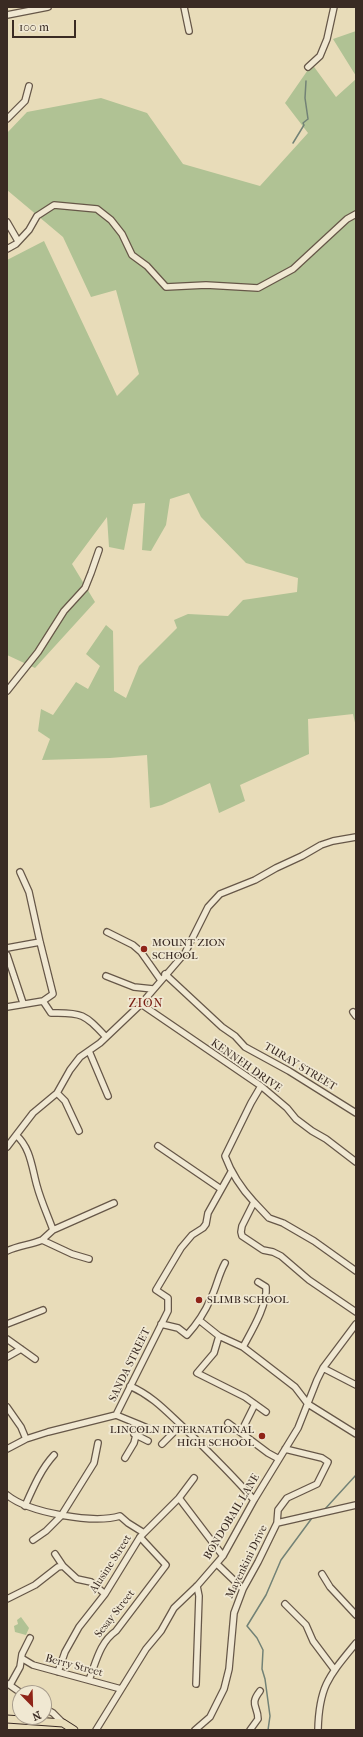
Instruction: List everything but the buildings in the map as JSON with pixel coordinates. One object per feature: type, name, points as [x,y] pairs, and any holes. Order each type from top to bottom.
[{"type":"main road","points":[[7,1721],[62,1723],[74,1730]]},
{"type":"street","points":[[7,15],[48,7]]},
{"type":"street","points":[[184,7],[189,31]]},
{"type":"street","points":[[308,67],[320,56],[327,39],[334,7]]},
{"type":"street","points":[[7,119],[25,101],[29,86]]},
{"type":"street","points":[[7,249],[16,244],[29,230],[37,216],[54,205],[97,209],[111,220],[122,234],[132,255],[147,266],[166,287],[206,285],[258,288],[293,269],[341,224],[356,214]]},
{"type":"street","points":[[7,222],[18,241]]},
{"type":"street","points":[[7,691],[38,652],[64,611],[84,588],[99,550]]},
{"type":"street","points":[[7,1148],[33,1113],[57,1093],[70,1070],[80,1057],[106,1038],[141,1004],[160,979],[185,952],[208,907],[220,894],[255,880],[321,845],[333,841],[355,839]]},
{"type":"street","points":[[7,1007],[23,1003],[43,1001],[53,994],[29,892],[20,872]]},
{"type":"street","points":[[107,932],[134,945],[160,979]]},
{"type":"street","points":[[7,948],[40,942]]},
{"type":"street","points":[[7,955],[23,1003]]},
{"type":"street","name":"TURAY STREET","points":[[165,974],[246,1047],[289,1071],[356,1113]]},
{"type":"street","points":[[106,976],[134,986],[153,989]]},
{"type":"street","points":[[43,1001],[51,1013],[70,1012],[87,1017],[106,1038]]},
{"type":"street","name":"KENNEH DRIVE","points":[[141,1004],[261,1086],[287,1108],[296,1119],[312,1131],[326,1138],[356,1162]]},
{"type":"street","points":[[89,1051],[108,1096]]},
{"type":"street","points":[[261,1086],[251,1102],[225,1156],[231,1172],[240,1187],[269,1218],[283,1223],[314,1241],[356,1270]]},
{"type":"street","points":[[57,1093],[65,1101],[79,1131]]},
{"type":"street","points":[[16,1135],[23,1141],[29,1156],[37,1187],[53,1230]]},
{"type":"street","points":[[158,1146],[221,1189],[231,1172]]},
{"type":"street","name":"SANDA STREET","points":[[7,1449],[26,1439],[48,1432],[116,1415],[168,1311],[168,1298],[156,1290],[181,1248],[192,1235],[203,1228],[206,1224],[208,1213],[221,1189]]},
{"type":"street","points":[[254,1202],[242,1226],[242,1236],[263,1250],[273,1252],[281,1256],[309,1280],[356,1312]]},
{"type":"street","points":[[7,1251],[21,1244],[35,1243],[42,1240],[53,1230],[114,1203]]},
{"type":"street","points":[[42,1240],[72,1254],[89,1259]]},
{"type":"street","points":[[161,1324],[178,1328],[187,1335],[200,1320],[212,1297],[218,1276],[225,1263]]},
{"type":"street","points":[[243,1347],[267,1294],[266,1287],[258,1282]]},
{"type":"street","points":[[7,1324],[43,1310]]},
{"type":"street","points":[[200,1320],[219,1336],[243,1347],[295,1387],[308,1404],[356,1434]]},
{"type":"street","name":"BONDOBAIL LANE","points":[[96,1730],[146,1649],[161,1630],[174,1608],[197,1586],[223,1556],[254,1500],[298,1428],[323,1368],[356,1324]]},
{"type":"street","points":[[219,1336],[214,1353],[196,1375],[245,1397],[266,1412]]},
{"type":"street","points":[[7,1339],[35,1359]]},
{"type":"street","points":[[7,1357],[21,1350]]},
{"type":"street","points":[[323,1368],[356,1385]]},
{"type":"street","points":[[130,1386],[145,1393],[158,1403],[213,1455],[254,1500]]},
{"type":"street","points":[[241,1432],[255,1404]]},
{"type":"street","points":[[7,1407],[21,1427],[26,1439]]},
{"type":"street","points":[[116,1415],[152,1430]]},
{"type":"street","points":[[228,1423],[268,1453],[279,1459]]},
{"type":"street","points":[[125,1458],[134,1443],[136,1435],[134,1434],[138,1424]]},
{"type":"street","points":[[162,1444],[181,1425]]},
{"type":"street","points":[[136,1435],[148,1441]]},
{"type":"street","points":[[33,1540],[46,1531],[61,1516],[94,1463],[98,1443]]},
{"type":"street","name":"Mayenkini Drive","points":[[195,1730],[210,1717],[224,1690],[229,1669],[234,1613],[243,1589],[277,1523],[278,1510],[287,1498],[317,1484],[328,1462],[322,1458],[285,1449]]},
{"type":"street","points":[[25,1506],[35,1484],[54,1455]]},
{"type":"street","name":"Alusine Street","points":[[58,1672],[65,1652],[79,1628],[105,1594],[142,1535],[179,1498],[194,1478]]},
{"type":"street","points":[[7,1495],[25,1506],[61,1516],[111,1519],[120,1516],[142,1535]]},
{"type":"street","points":[[179,1498],[223,1556]]},
{"type":"street","points":[[277,1523],[356,1504]]},
{"type":"street","name":"Sesay Street","points":[[89,1680],[107,1637],[116,1631],[166,1566],[142,1535]]},
{"type":"street","points":[[55,1554],[60,1567],[77,1579],[91,1582],[105,1594]]},
{"type":"street","points":[[217,1564],[243,1589]]},
{"type":"street","points":[[7,1599],[35,1585],[60,1567]]},
{"type":"street","points":[[322,1574],[330,1588],[356,1615]]},
{"type":"street","points":[[196,1684],[199,1596],[197,1586]]},
{"type":"street","points":[[285,1604],[306,1625],[313,1641],[334,1669]]},
{"type":"street","points":[[8,1684],[23,1659],[22,1654],[30,1638]]},
{"type":"street","points":[[318,1730],[318,1712],[325,1684],[334,1669],[356,1643]]},
{"type":"street","name":"Berry Street","points":[[23,1659],[34,1665],[121,1689]]},
{"type":"street","points":[[250,1730],[258,1719],[254,1703],[255,1697],[260,1691]]},
{"type":"street","points":[[52,1712],[62,1723]]},
{"type":"green space","points":[[356,31],[356,76],[333,39]]},
{"type":"green space","points":[[312,64],[336,97],[356,79],[356,727],[353,714],[308,719],[309,754],[240,785],[245,801],[219,813],[210,783],[162,805],[150,808],[147,755],[110,758],[42,760],[50,739],[38,731],[41,709],[53,715],[76,682],[88,689],[100,666],[86,654],[106,625],[113,631],[114,691],[126,698],[139,666],[177,628],[174,620],[188,614],[228,616],[243,600],[297,592],[298,578],[246,563],[201,517],[189,493],[170,499],[166,525],[151,551],[142,550],[145,503],[133,504],[124,550],[109,547],[107,517],[72,564],[95,602],[35,668],[7,655],[7,260],[44,241],[117,396],[139,374],[116,290],[91,297],[63,237],[7,190],[7,133],[27,112],[101,98],[147,113],[183,164],[260,186],[308,133],[285,103]]},
{"type":"green space","points":[[21,1617],[29,1628],[26,1635],[15,1632],[14,1626],[18,1624],[17,1620]]},
{"type":"waterway","points":[[293,143],[304,125],[303,123],[308,119],[305,98],[306,81]]},
{"type":"waterway","points":[[325,1509],[356,1475]]},
{"type":"waterway","points":[[268,1730],[270,1716],[265,1679],[262,1669],[263,1650],[257,1638],[247,1626],[266,1595],[281,1560],[312,1518]]},
{"type":"place","name":"MOUNT ZION SCHOOL","points":[[144,949]]},
{"type":"place","name":"SLIMB SCHOOL","points":[[199,1300]]},
{"type":"place","name":"LINCOLN INTERNATIONAL HIGH SCHOOL","points":[[262,1436]]},
{"type":"district","name":"ZION","points":[[146,1004]]}]
